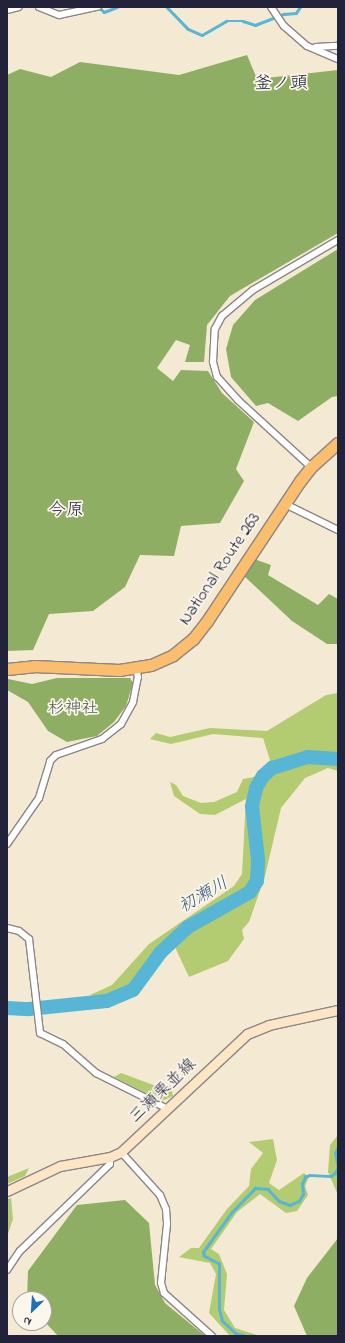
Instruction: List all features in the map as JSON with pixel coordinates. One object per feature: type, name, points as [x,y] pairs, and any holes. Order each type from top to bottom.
[{"type":"highway","name":"National Route 263","points":[[7,669],[34,666],[119,670],[136,668],[173,655],[193,639],[312,467],[338,443]]},
{"type":"main road","name":"三瀬栗並線","points":[[7,1191],[60,1166],[110,1157],[121,1152],[229,1049],[247,1034],[269,1025],[338,1010]]},
{"type":"street","points":[[7,10],[19,7]]},
{"type":"street","points":[[39,7],[59,15],[96,8]]},
{"type":"street","points":[[271,7],[284,26],[307,46],[338,59]]},
{"type":"street","points":[[307,46],[338,46]]},
{"type":"street","points":[[312,467],[238,400],[218,377],[213,362],[215,329],[222,316],[253,290],[338,240]]},
{"type":"street","points":[[285,504],[338,530]]},
{"type":"street","points":[[7,844],[39,798],[50,761],[56,755],[102,739],[121,724],[133,702],[138,678],[136,668]]},
{"type":"street","points":[[7,928],[19,931],[29,940],[40,1033],[46,1038],[63,1044],[96,1073],[168,1108]]},
{"type":"street","points":[[121,1152],[160,1195],[166,1209],[167,1224],[161,1283],[164,1293],[212,1336]]},
{"type":"street","points":[[7,1270],[20,1251],[110,1164],[110,1157]]},
{"type":"green space","points":[[247,55],[257,79],[338,70],[338,233],[230,296],[207,325],[204,362],[185,362],[190,345],[176,340],[157,368],[173,381],[181,370],[208,371],[222,393],[254,422],[236,469],[244,481],[220,523],[181,526],[174,556],[140,555],[125,587],[93,611],[49,614],[33,650],[7,651],[7,75],[20,69],[51,77],[80,62],[179,75]]},
{"type":"green space","points":[[338,249],[338,396],[332,397],[298,421],[268,403],[256,406],[231,377],[226,349],[233,325],[255,300]]},
{"type":"green space","points":[[254,559],[271,565],[268,575],[318,605],[329,594],[338,599],[338,644],[327,644],[292,621],[243,575]]},
{"type":"green space","name":"杉神社","points":[[57,678],[130,678],[133,683],[126,706],[114,722],[97,736],[67,742],[48,731],[28,702],[7,690],[8,679],[32,684]]},
{"type":"green space","points":[[338,693],[338,771],[328,768],[305,778],[281,808],[265,876],[249,922],[242,930],[244,939],[228,961],[189,977],[175,947],[167,941],[144,965],[130,987],[106,998],[90,995],[112,985],[149,944],[234,886],[242,874],[246,799],[215,815],[200,814],[174,796],[170,782],[176,785],[183,796],[201,803],[214,802],[237,792],[243,779],[254,777],[270,760],[263,738],[213,734],[171,744],[150,739],[156,733],[170,737],[210,728],[267,731],[326,695]]},
{"type":"green space","points":[[121,1073],[156,1086],[171,1086],[173,1096],[162,1101],[114,1077]]},
{"type":"green space","points":[[338,1135],[338,1195],[328,1172],[330,1145]]},
{"type":"green space","points":[[273,1139],[277,1160],[269,1183],[279,1190],[304,1173],[309,1177],[305,1186],[308,1195],[297,1211],[286,1213],[260,1194],[237,1212],[211,1249],[219,1254],[227,1274],[224,1310],[235,1328],[260,1336],[230,1336],[209,1313],[216,1274],[210,1263],[179,1257],[191,1248],[199,1248],[227,1209],[249,1186],[251,1169],[263,1153],[249,1142]]},
{"type":"green space","points":[[29,1168],[25,1176],[7,1184],[7,1177]]},
{"type":"green space","points":[[11,1198],[13,1219],[7,1237],[7,1199]]},
{"type":"green space","points":[[125,1200],[149,1223],[155,1285],[165,1303],[205,1336],[58,1336],[52,1330],[52,1291],[27,1291],[28,1271],[77,1205]]},
{"type":"green space","points":[[338,1238],[338,1336],[307,1336],[294,1306],[307,1278]]},
{"type":"waterway","points":[[99,7],[104,12],[117,7]]},
{"type":"waterway","points":[[167,7],[188,29],[202,35],[226,21],[243,21],[255,25],[284,14],[296,13],[300,7]]},
{"type":"waterway","name":"初瀬川","points":[[7,1008],[29,1009],[107,1001],[133,990],[161,952],[188,927],[250,892],[257,881],[258,859],[252,806],[256,788],[263,776],[272,768],[308,757],[338,759]]},
{"type":"waterway","points":[[244,1336],[236,1334],[222,1321],[219,1309],[219,1264],[204,1256],[203,1252],[231,1213],[255,1188],[268,1189],[279,1201],[290,1205],[299,1201],[303,1194],[302,1184],[305,1177],[310,1175],[331,1176],[335,1173],[338,1167],[335,1153],[338,1147]]},
{"type":"district","name":"釜ノ頭","points":[[281,84]]},
{"type":"district","name":"今原","points":[[66,511]]}]
